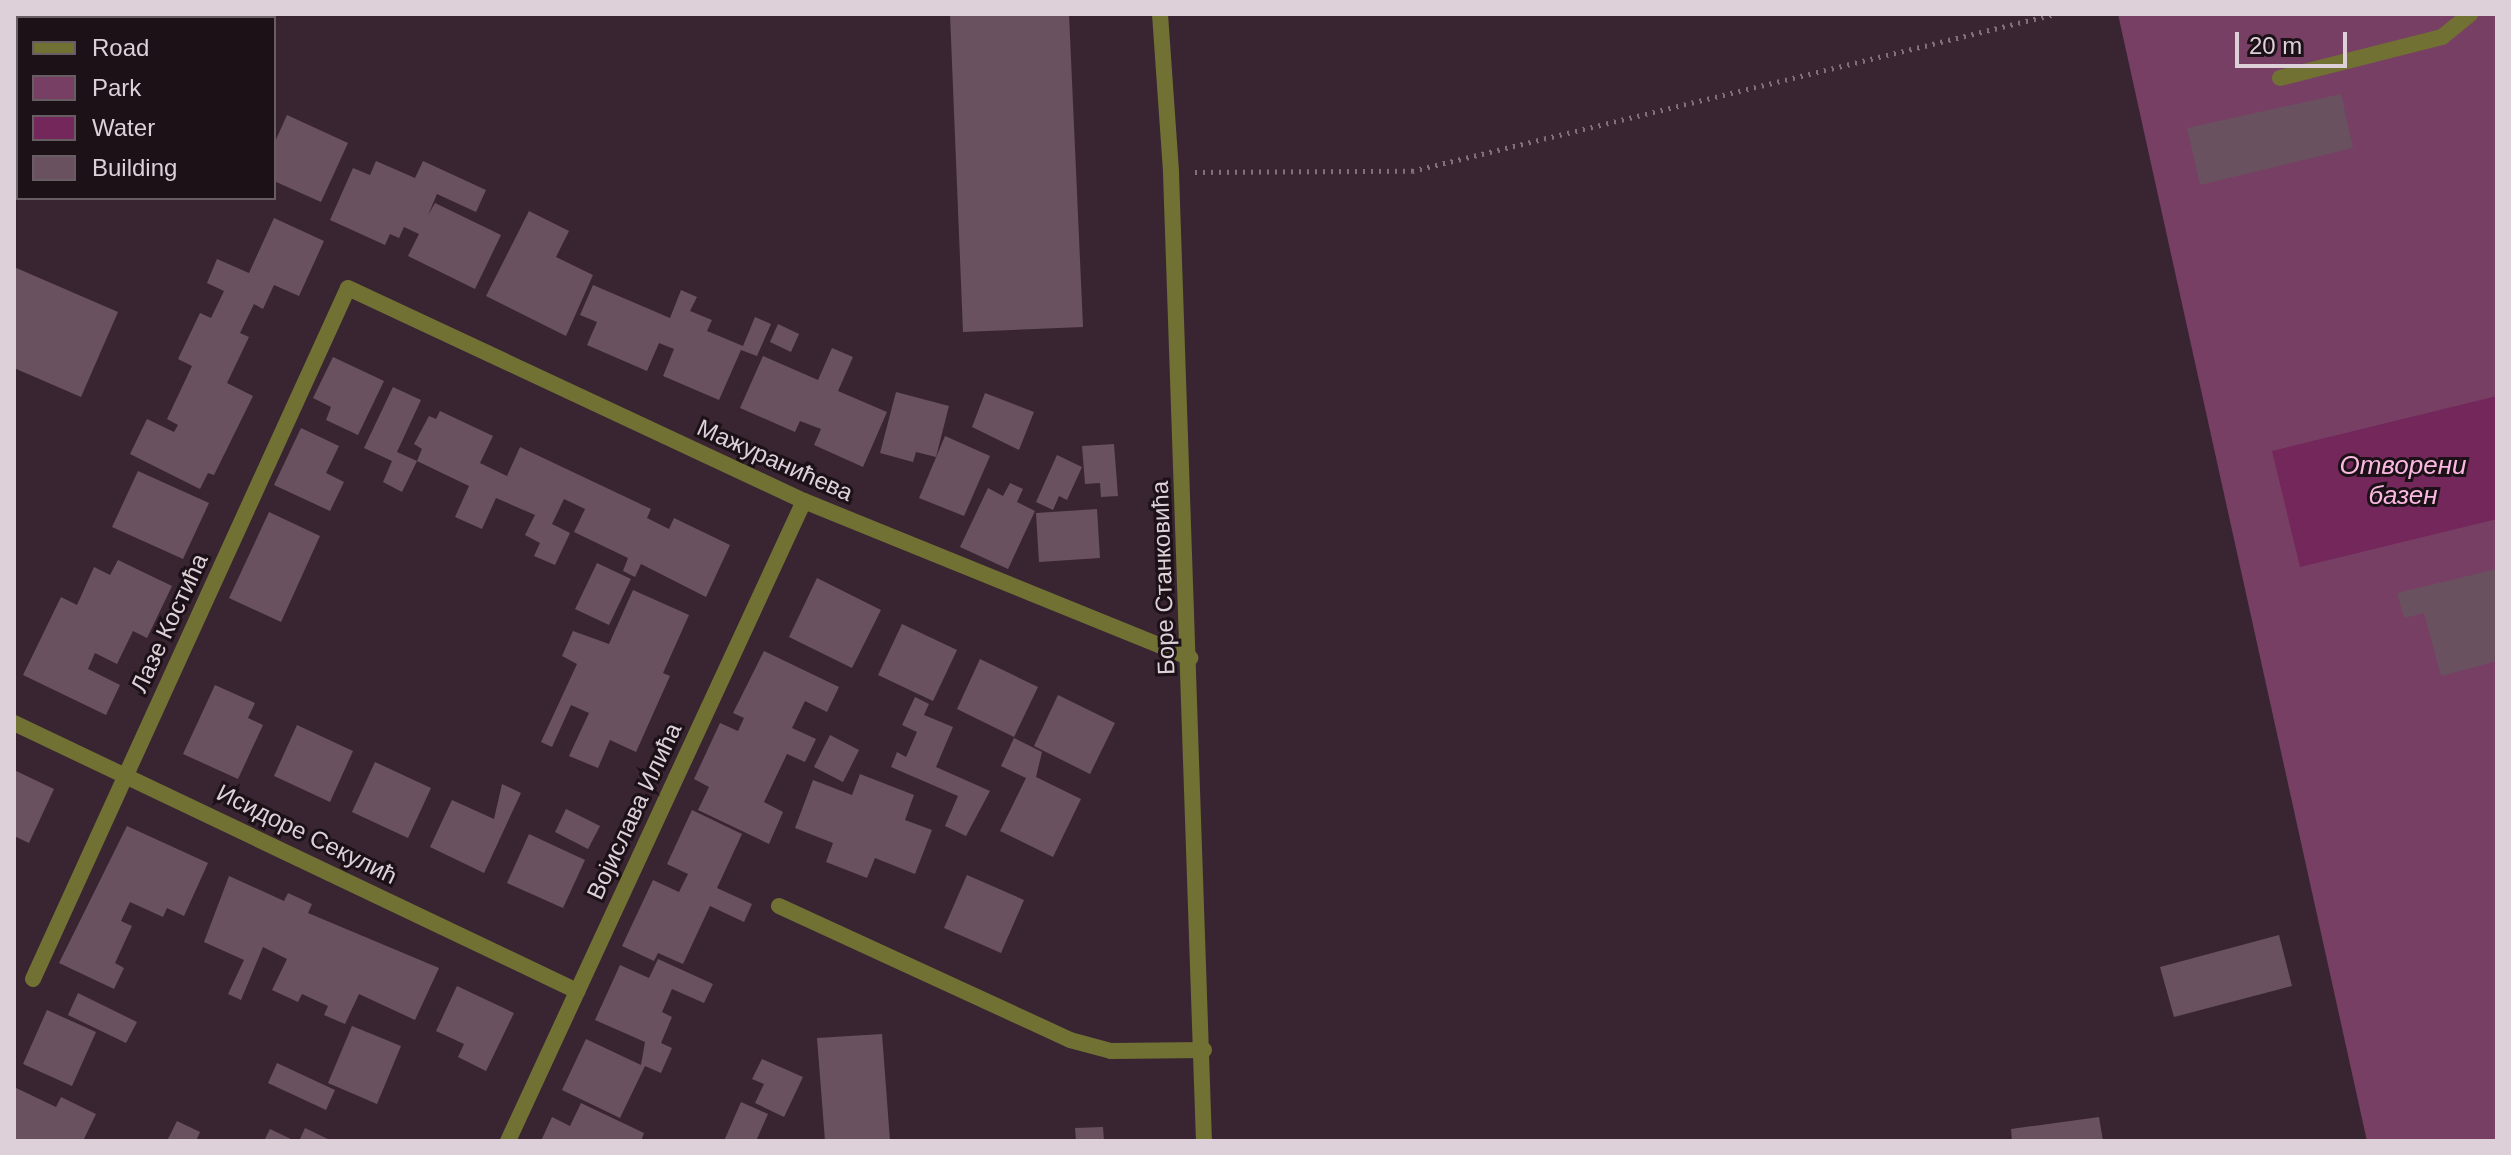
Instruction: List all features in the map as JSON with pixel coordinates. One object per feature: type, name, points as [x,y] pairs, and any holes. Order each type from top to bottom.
[{"type":"street","name":"Боре Станковића","points":[[1160,14],[1171,173],[1190,658],[1204,1050],[1204,1141]]},
{"type":"street","points":[[2280,78],[2442,37],[2470,14]]},
{"type":"street","name":"Мажуранићева","points":[[348,288],[804,501],[1190,658]]},
{"type":"street","name":"Лазе Костића","points":[[33,979],[348,288]]},
{"type":"street","name":"Војислава Илића","points":[[508,1141],[804,501]]},
{"type":"street","name":"Исидоре Секулић","points":[[14,723],[126,773],[577,991]]},
{"type":"street","points":[[779,906],[1070,1040],[1111,1051],[1204,1050]]},
{"type":"path","points":[[1171,173],[1412,171],[2055,14]]},
{"type":"green space","points":[[2118,14],[2497,14],[2497,1141],[2367,1141]]},
{"type":"water","name":"Отворени базен","points":[[2497,396],[2497,519],[2300,567],[2272,451]]},
{"type":"building","points":[[950,14],[1069,14],[1083,327],[963,332]]},
{"type":"building","points":[[2341,94],[2353,148],[2200,185],[2187,128]]},
{"type":"building","points":[[287,115],[348,143],[321,202],[276,182],[276,140]]},
{"type":"building","points":[[376,161],[415,178],[423,161],[486,190],[476,212],[437,194],[428,215],[435,203],[501,235],[475,289],[408,256],[419,234],[404,227],[399,238],[390,234],[385,245],[330,220],[353,168],[370,175]]},
{"type":"building","points":[[529,211],[569,231],[556,257],[593,275],[566,336],[486,296]]},
{"type":"building","points":[[274,218],[324,241],[299,296],[274,285],[263,309],[254,304],[240,333],[249,337],[227,383],[253,396],[214,475],[208,473],[200,489],[130,454],[147,419],[174,432],[178,425],[167,419],[192,366],[178,359],[200,313],[211,318],[224,291],[207,283],[217,259],[249,273]]},
{"type":"building","points":[[14,267],[118,312],[81,397],[14,368]]},
{"type":"building","points":[[593,285],[670,318],[681,290],[697,297],[690,311],[712,320],[707,331],[743,346],[755,317],[771,324],[757,356],[741,350],[719,400],[663,376],[674,349],[659,343],[647,371],[587,345],[597,322],[580,315]]},
{"type":"building","points":[[778,324],[799,334],[791,352],[770,342]]},
{"type":"building","points":[[832,348],[853,357],[838,391],[887,412],[863,467],[814,445],[821,429],[800,421],[795,432],[740,408],[763,356],[818,380]]},
{"type":"building","points":[[333,357],[384,381],[358,435],[326,420],[331,407],[313,398]]},
{"type":"building","points":[[393,387],[421,400],[397,452],[417,461],[402,492],[383,482],[392,461],[364,448]]},
{"type":"building","points":[[896,392],[949,406],[936,457],[916,452],[913,462],[880,453]]},
{"type":"building","points":[[985,393],[1034,412],[1019,450],[972,427]]},
{"type":"building","points":[[440,411],[493,436],[480,463],[507,476],[520,447],[651,509],[647,518],[669,529],[674,518],[730,545],[706,597],[641,564],[635,577],[623,571],[628,558],[574,532],[585,509],[564,499],[552,524],[570,533],[555,565],[534,556],[540,543],[525,535],[535,515],[496,498],[482,529],[455,517],[469,486],[417,461],[422,449],[414,444],[429,416],[436,419]]},
{"type":"building","points":[[301,428],[339,446],[326,473],[344,482],[330,511],[274,485]]},
{"type":"building","points":[[945,436],[990,456],[964,516],[919,498]]},
{"type":"building","points":[[1114,444],[1118,496],[1101,497],[1100,483],[1085,484],[1082,446]]},
{"type":"building","points":[[1057,455],[1082,467],[1067,500],[1059,496],[1053,510],[1036,502]]},
{"type":"building","points":[[138,471],[209,503],[183,559],[112,527]]},
{"type":"building","points":[[1010,483],[1023,489],[1017,502],[1035,511],[1008,569],[960,547],[988,488],[1003,496]]},
{"type":"building","points":[[1097,509],[1100,558],[1039,562],[1036,513]]},
{"type":"building","points":[[269,512],[320,536],[281,622],[229,598]]},
{"type":"building","points":[[118,560],[172,586],[147,638],[133,631],[117,664],[95,653],[88,669],[120,685],[106,715],[23,675],[61,597],[77,605],[94,567],[110,575]]},
{"type":"building","points":[[597,563],[631,579],[609,625],[575,609]]},
{"type":"building","points":[[2497,569],[2497,661],[2441,676],[2424,613],[2404,618],[2397,593]]},
{"type":"building","points":[[817,578],[881,610],[852,668],[789,637]]},
{"type":"building","points":[[633,590],[689,615],[663,673],[670,676],[636,752],[610,740],[598,768],[569,756],[589,713],[571,705],[552,747],[541,742],[577,664],[562,656],[573,631],[609,644]]},
{"type":"building","points":[[902,624],[957,650],[933,701],[878,675]]},
{"type":"building","points":[[764,651],[839,687],[827,712],[805,701],[792,728],[816,739],[805,762],[787,754],[764,802],[783,812],[769,844],[698,810],[709,787],[694,779],[720,723],[738,731],[744,718],[733,713]]},
{"type":"building","points":[[980,659],[1038,687],[1014,737],[957,709]]},
{"type":"building","points":[[215,685],[255,703],[248,718],[263,725],[238,779],[183,754]]},
{"type":"building","points":[[1058,695],[1115,723],[1090,774],[1034,746]]},
{"type":"building","points":[[915,697],[929,704],[924,715],[953,727],[936,767],[990,791],[966,836],[945,826],[958,796],[891,767],[897,752],[906,757],[917,732],[902,725]]},
{"type":"building","points":[[297,725],[353,751],[330,802],[274,776]]},
{"type":"building","points":[[830,735],[859,750],[843,782],[814,767]]},
{"type":"building","points":[[1014,738],[1042,752],[1036,777],[1081,799],[1053,857],[1000,831],[1026,778],[1001,766]]},
{"type":"building","points":[[375,762],[431,788],[408,838],[352,812]]},
{"type":"building","points":[[14,770],[54,789],[29,843],[14,836]]},
{"type":"building","points":[[860,774],[914,795],[905,820],[932,830],[915,874],[875,858],[867,878],[826,862],[833,843],[795,828],[813,780],[852,795]]},
{"type":"building","points":[[502,784],[521,793],[484,873],[430,847],[452,800],[494,819]]},
{"type":"building","points":[[566,809],[600,826],[588,849],[555,832]]},
{"type":"building","points":[[692,810],[742,834],[717,888],[752,904],[744,922],[710,906],[683,964],[658,953],[654,961],[622,946],[653,880],[679,892],[688,874],[667,864]]},
{"type":"building","points":[[127,826],[208,863],[184,916],[167,908],[163,917],[130,902],[121,921],[132,926],[115,963],[124,968],[114,989],[59,963]]},
{"type":"building","points":[[529,834],[585,860],[563,908],[507,883]]},
{"type":"building","points":[[967,875],[1024,900],[1001,953],[944,928]]},
{"type":"building","points":[[229,876],[284,901],[288,893],[312,904],[308,913],[439,968],[415,1020],[359,994],[345,1024],[324,1015],[328,1006],[302,994],[298,1002],[272,990],[287,959],[263,947],[241,1000],[228,994],[244,960],[204,942]]},
{"type":"building","points":[[2279,935],[2292,986],[2174,1017],[2160,967]]},
{"type":"building","points":[[658,959],[713,984],[704,1003],[672,989],[662,1012],[672,1017],[661,1043],[672,1048],[661,1073],[645,1066],[620,1118],[562,1090],[586,1039],[641,1065],[645,1042],[595,1020],[620,965],[649,978]]},
{"type":"building","points":[[457,986],[514,1013],[486,1071],[458,1057],[464,1044],[436,1031]]},
{"type":"building","points":[[78,993],[137,1022],[126,1043],[68,1015]]},
{"type":"building","points":[[47,1010],[96,1032],[72,1086],[23,1064]]},
{"type":"building","points":[[352,1026],[401,1046],[377,1104],[328,1083]]},
{"type":"building","points":[[882,1034],[890,1141],[825,1141],[817,1038]]},
{"type":"building","points":[[762,1059],[803,1077],[784,1117],[755,1103],[764,1084],[752,1079]]},
{"type":"building","points":[[277,1063],[335,1090],[326,1110],[268,1083]]},
{"type":"building","points":[[14,1087],[56,1107],[61,1097],[96,1114],[83,1141],[14,1141]]},
{"type":"building","points":[[741,1102],[768,1114],[756,1141],[724,1141]]},
{"type":"building","points":[[581,1103],[644,1133],[641,1141],[541,1141],[552,1117],[570,1126]]},
{"type":"building","points":[[2099,1117],[2103,1141],[2012,1141],[2011,1129]]},
{"type":"building","points":[[177,1121],[200,1132],[196,1141],[167,1141]]},
{"type":"building","points":[[1103,1127],[1104,1141],[1076,1141],[1075,1128]]},
{"type":"building","points":[[305,1128],[332,1141],[299,1141]]},
{"type":"building","points":[[270,1129],[295,1141],[264,1141]]}]
